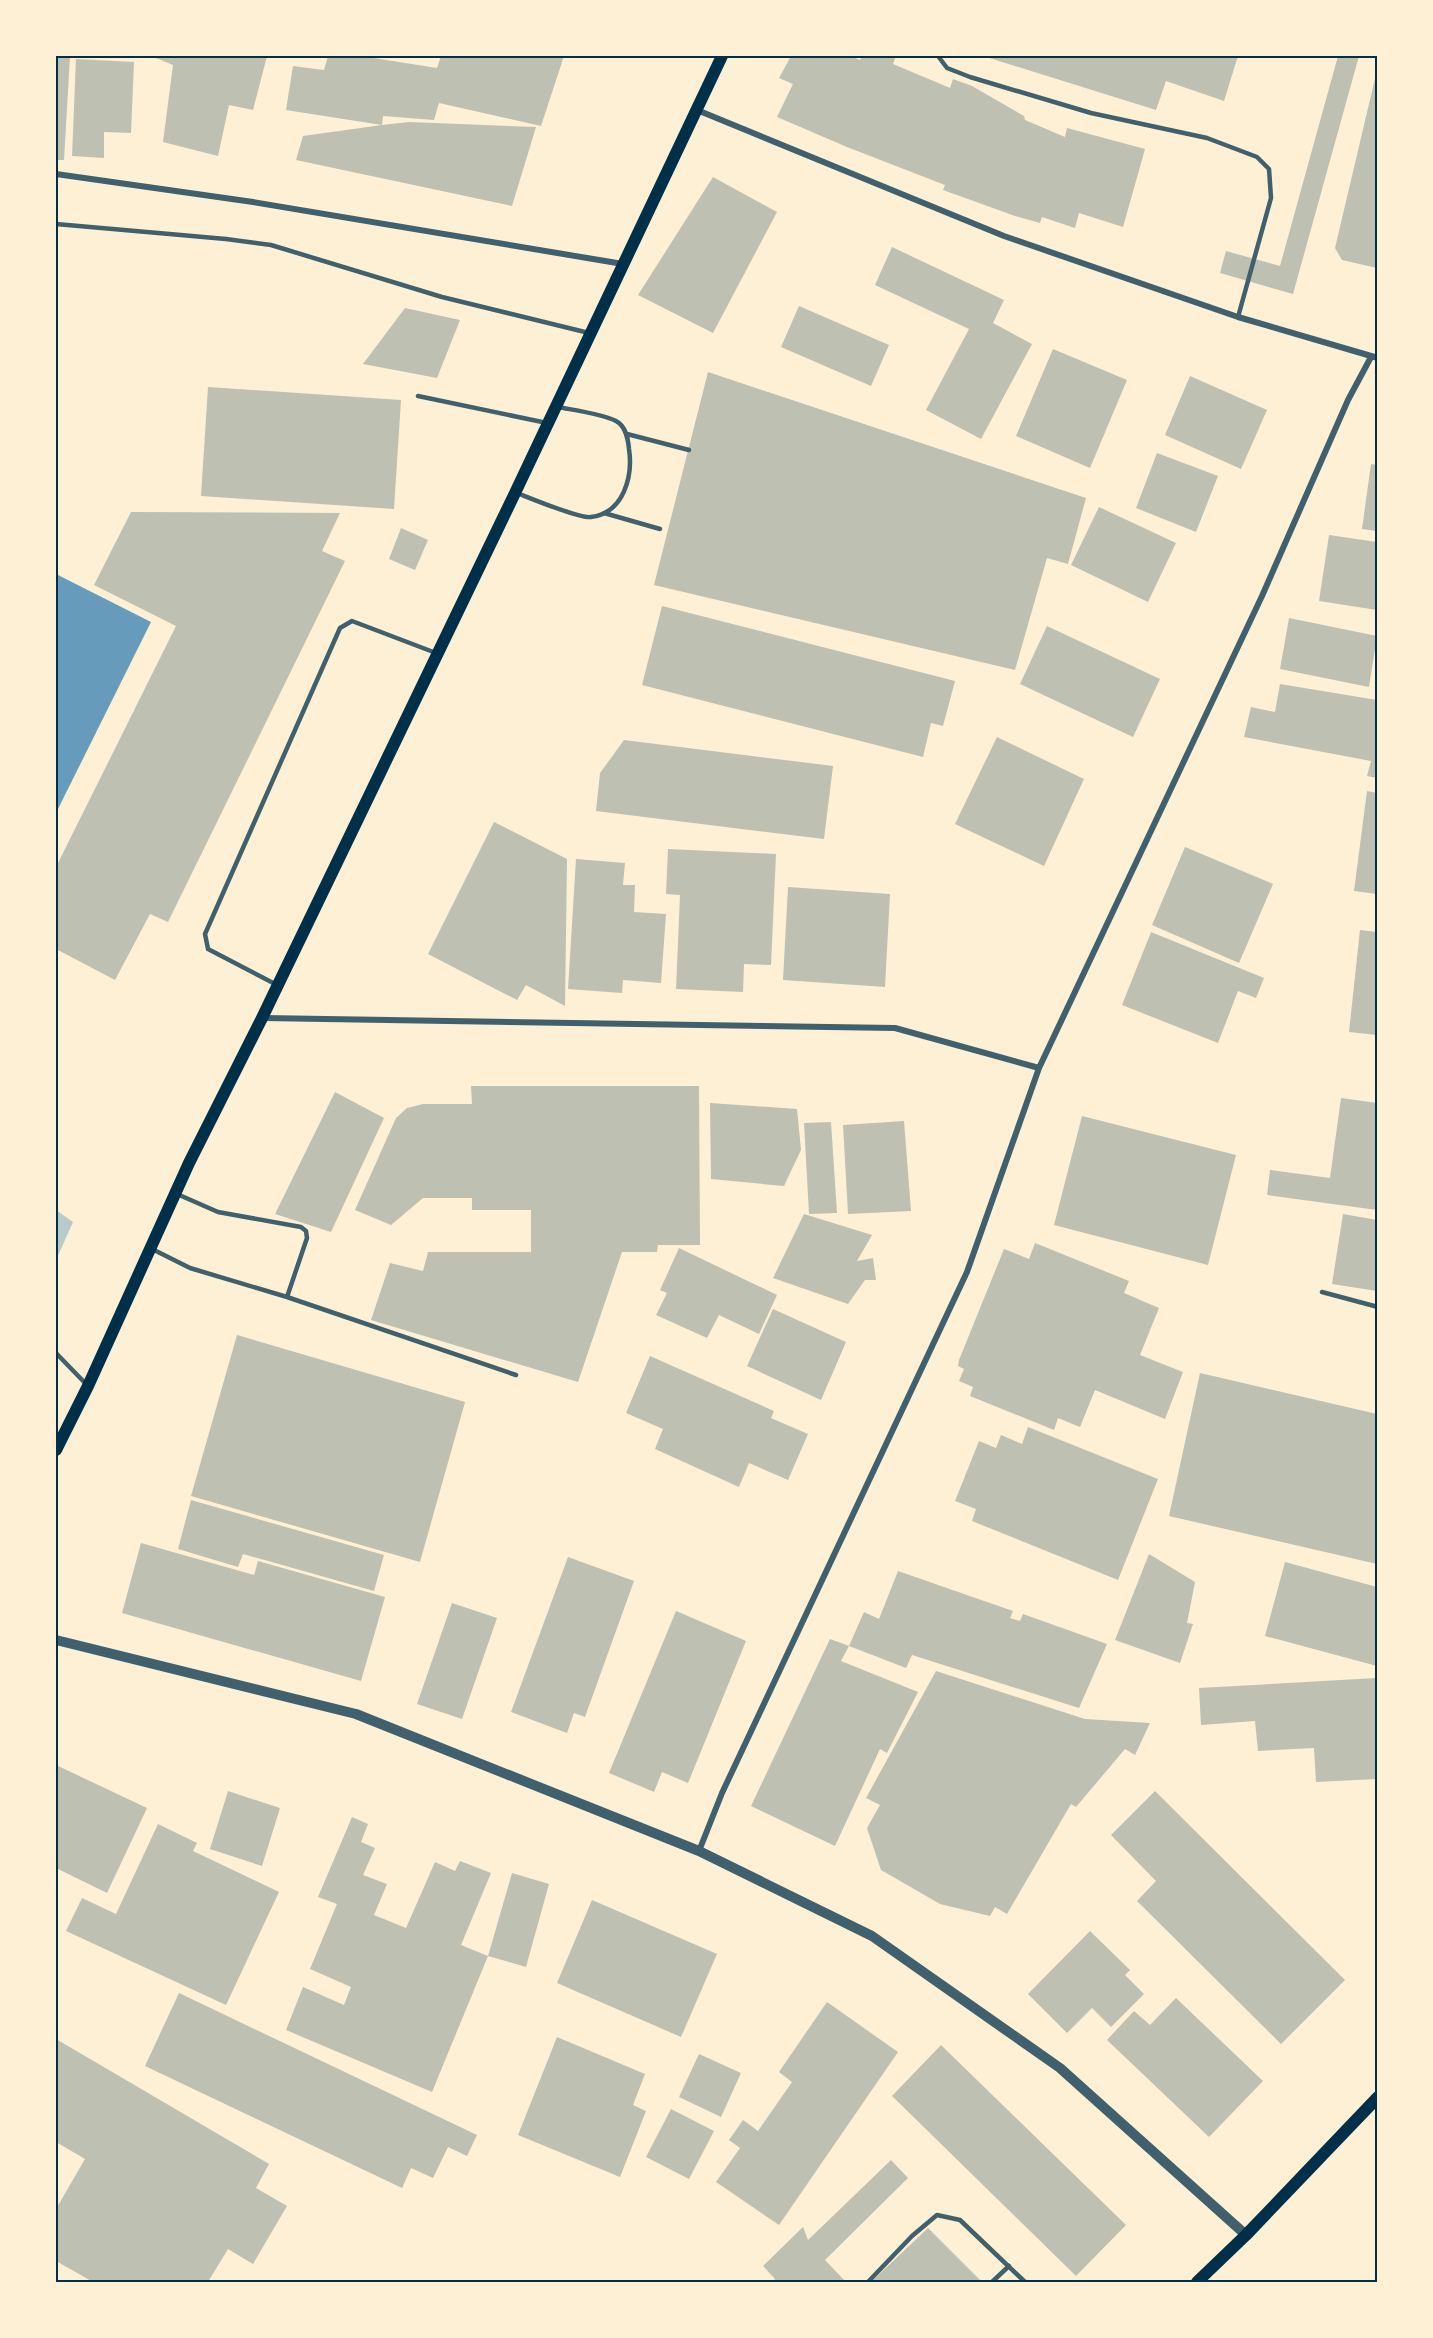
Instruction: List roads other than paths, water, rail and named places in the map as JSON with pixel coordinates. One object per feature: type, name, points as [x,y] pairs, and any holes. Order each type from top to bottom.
[{"type":"main road","points":[[56,1450],[88,1386],[176,1194],[515,493],[722,56]]},
{"type":"main road","points":[[1197,2283],[1246,2235],[1377,2097]]},
{"type":"street","points":[[697,110],[1004,236],[1238,317],[1374,358],[1348,400],[1262,596],[1039,1068],[967,1272],[722,1793],[699,1851]]},
{"type":"street","points":[[56,174],[253,202],[623,264]]},
{"type":"street","points":[[262,1018],[895,1028],[1039,1068]]},
{"type":"street","points":[[56,1640],[356,1714],[699,1851],[872,1936],[1060,2068],[1246,2235]]},
{"type":"lane","points":[[938,56],[947,68],[970,77],[1091,113],[1207,138],[1257,157],[1269,169],[1270,198],[1238,317]]},
{"type":"lane","points":[[56,224],[271,245],[442,297],[590,333]]},
{"type":"lane","points":[[418,396],[547,423]]},
{"type":"lane","points":[[515,493],[589,518],[604,513],[615,504],[627,487],[632,465],[627,434],[617,421],[555,406]]},
{"type":"lane","points":[[627,434],[689,450]]},
{"type":"lane","points":[[604,513],[660,529]]},
{"type":"lane","points":[[277,985],[208,949],[205,934],[340,628],[352,621],[437,653]]},
{"type":"lane","points":[[176,1194],[218,1212],[301,1227],[306,1231],[307,1238],[287,1297]]},
{"type":"lane","points":[[151,1249],[190,1268],[287,1297],[516,1375]]},
{"type":"lane","points":[[1322,1292],[1377,1307]]},
{"type":"lane","points":[[56,1353],[88,1386]]},
{"type":"lane","points":[[868,2283],[912,2236],[937,2215],[960,2220],[1025,2283]]},
{"type":"lane","points":[[992,2283],[1009,2266]]},
{"type":"water","points":[[56,574],[151,622],[56,813]]}]
